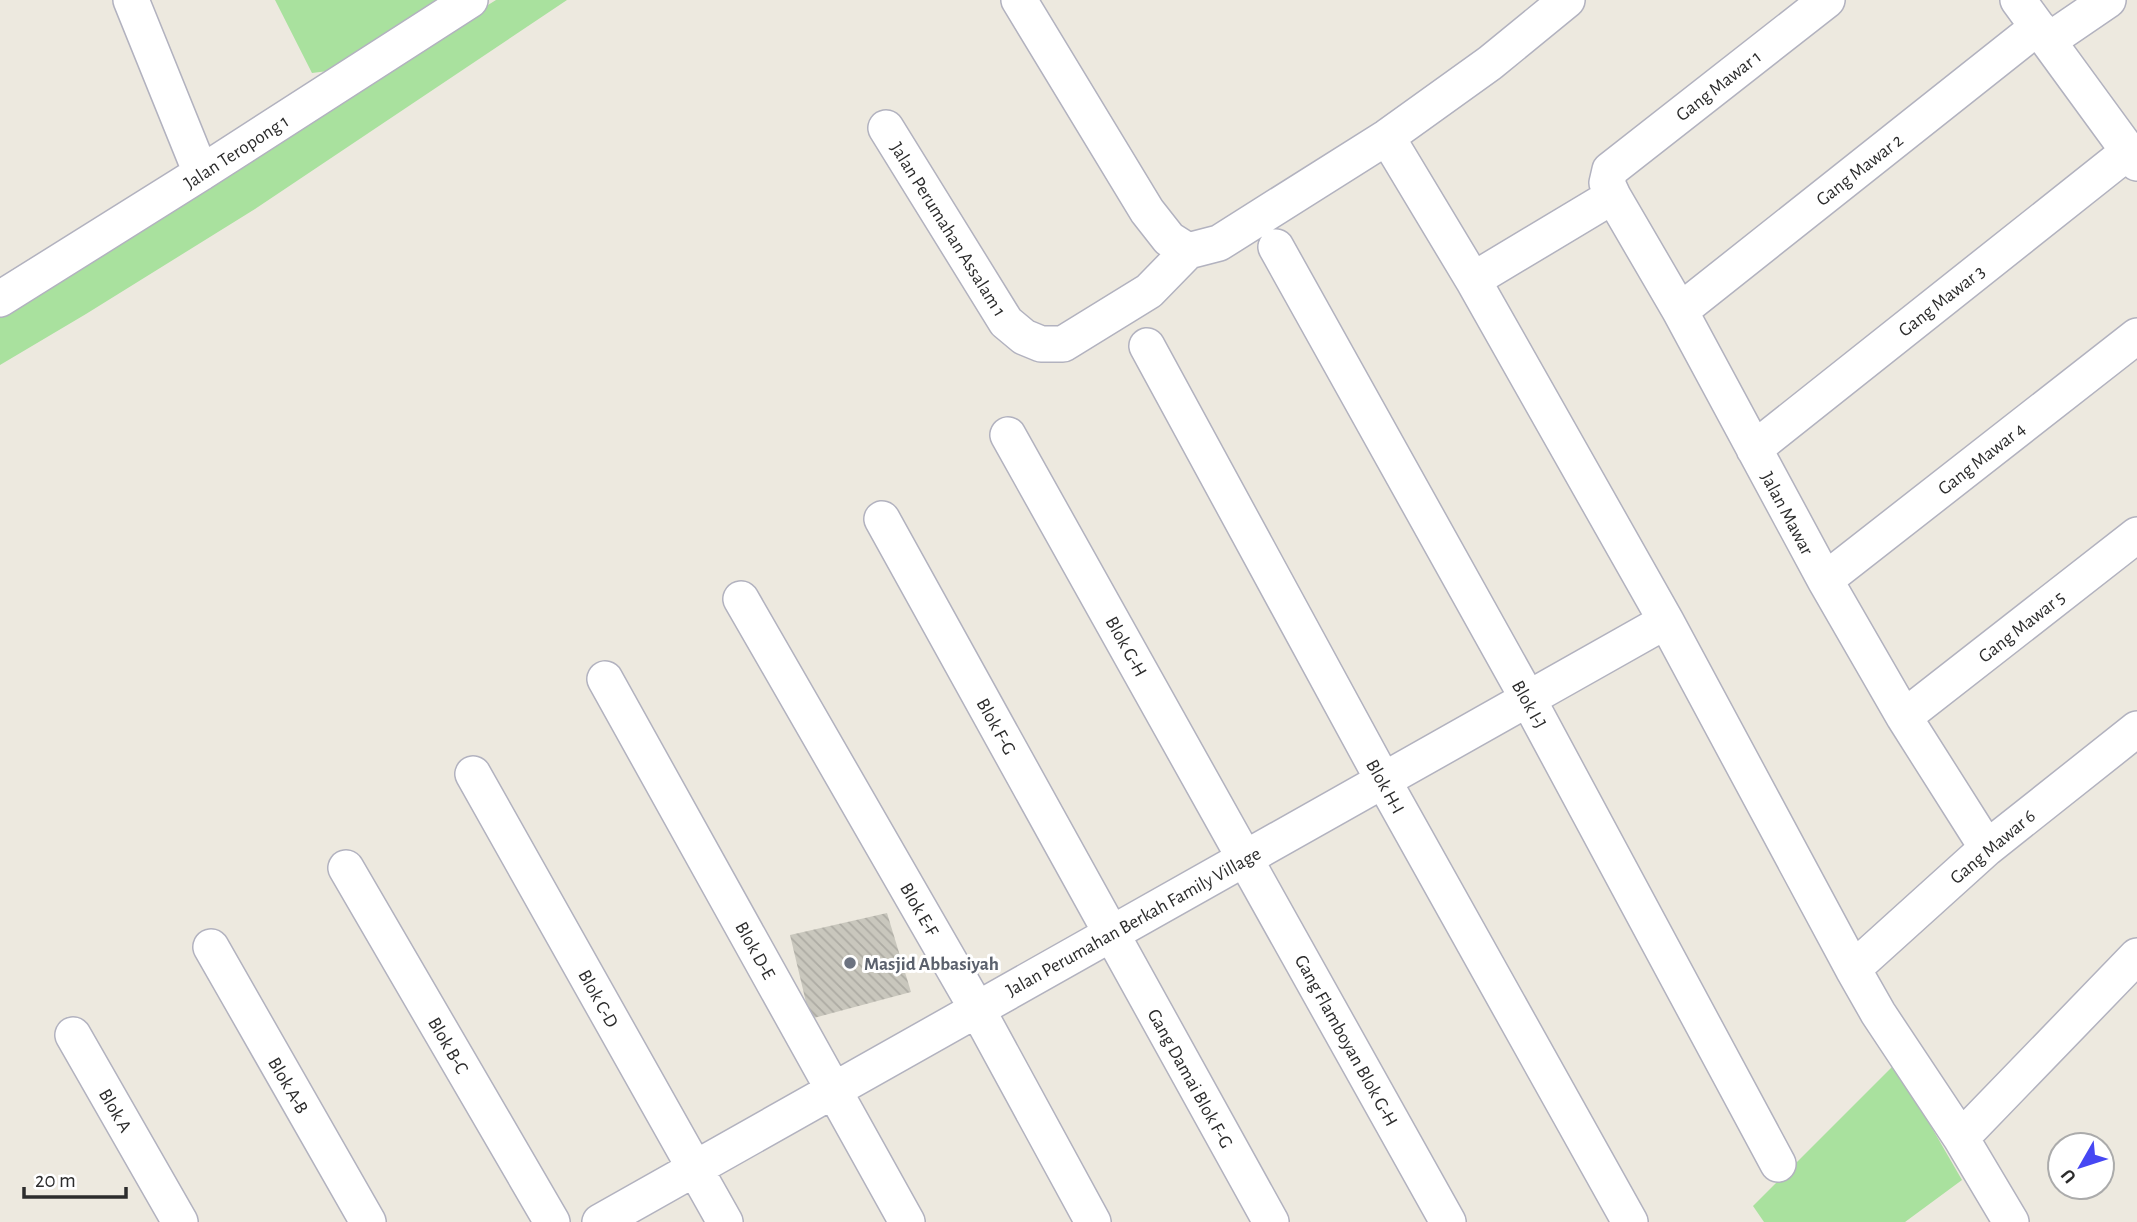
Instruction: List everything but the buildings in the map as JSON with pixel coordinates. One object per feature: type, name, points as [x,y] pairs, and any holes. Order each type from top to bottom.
[{"type":"street","points":[[131,0],[201,173]]},
{"type":"street","name":"Jalan Teropong 1","points":[[0,299],[470,0]]},
{"type":"street","points":[[1019,0],[1147,211],[1169,239],[1188,251],[1219,243],[1387,137],[1490,63],[1567,0]]},
{"type":"street","name":"Gang Mawar 1","points":[[1473,281],[1611,183],[1827,0]]},
{"type":"street","name":"Gang Mawar 2","points":[[1680,311],[2034,23],[2108,0]]},
{"type":"street","points":[[2034,23],[2133,158]]},
{"type":"street","name":"Jalan Perumahan Assalam 1","points":[[886,128],[1006,322],[1032,341],[1041,344],[1063,344],[1149,291],[1188,251]]},
{"type":"street","points":[[1387,137],[1473,281],[1666,621],[1878,1013],[1961,1138],[2011,1222]]},
{"type":"street","name":"Gang Mawar 3","points":[[1754,449],[2133,158]]},
{"type":"street","name":"Jalan Mawar","points":[[1611,183],[1825,580],[1904,717],[1987,848]]},
{"type":"street","name":"Blok I-J","points":[[1276,247],[1528,699],[1778,1164]]},
{"type":"street","name":"Gang Mawar 4","points":[[1825,580],[2137,335]]},
{"type":"street","name":"Blok H-I","points":[[1147,346],[1383,780],[1630,1222]]},
{"type":"street","name":"Blok G-H","points":[[1008,435],[1246,858]]},
{"type":"street","name":"Blok F-G","points":[[881,519],[1112,934]]},
{"type":"street","name":"Gang Mawar 5","points":[[1904,717],[2137,535]]},
{"type":"street","name":"Blok E-F","points":[[741,599],[977,1009],[1093,1222]]},
{"type":"street","name":"Jalan Perumahan Berkah Family Village","points":[[600,1222],[1666,621]]},
{"type":"street","name":"Blok D-E","points":[[605,679],[907,1222]]},
{"type":"street","name":"Gang Mawar 6","points":[[1853,969],[1987,848],[2137,730]]},
{"type":"street","name":"Blok C-D","points":[[473,774],[725,1222]]},
{"type":"street","name":"Gang Flamboyan Blok G-H","points":[[1246,858],[1448,1222]]},
{"type":"street","name":"Blok B-C","points":[[346,868],[552,1222]]},
{"type":"street","name":"Gang Damai Blok F-G","points":[[1112,934],[1271,1222]]},
{"type":"street","name":"Blok A-B","points":[[211,947],[368,1222]]},
{"type":"street","points":[[1961,1138],[2137,956]]},
{"type":"street","name":"Blok A","points":[[73,1035],[180,1222]]},
{"type":"green space","points":[[275,0],[440,0],[328,71],[312,73]]},
{"type":"green space","points":[[496,0],[567,0],[255,209],[0,365],[0,311]]},
{"type":"green space","points":[[1895,1064],[1962,1180],[1905,1222],[1764,1222],[1753,1206]]},
{"type":"place","name":"Masjid Abbasiyah","points":[[850,963]]}]
